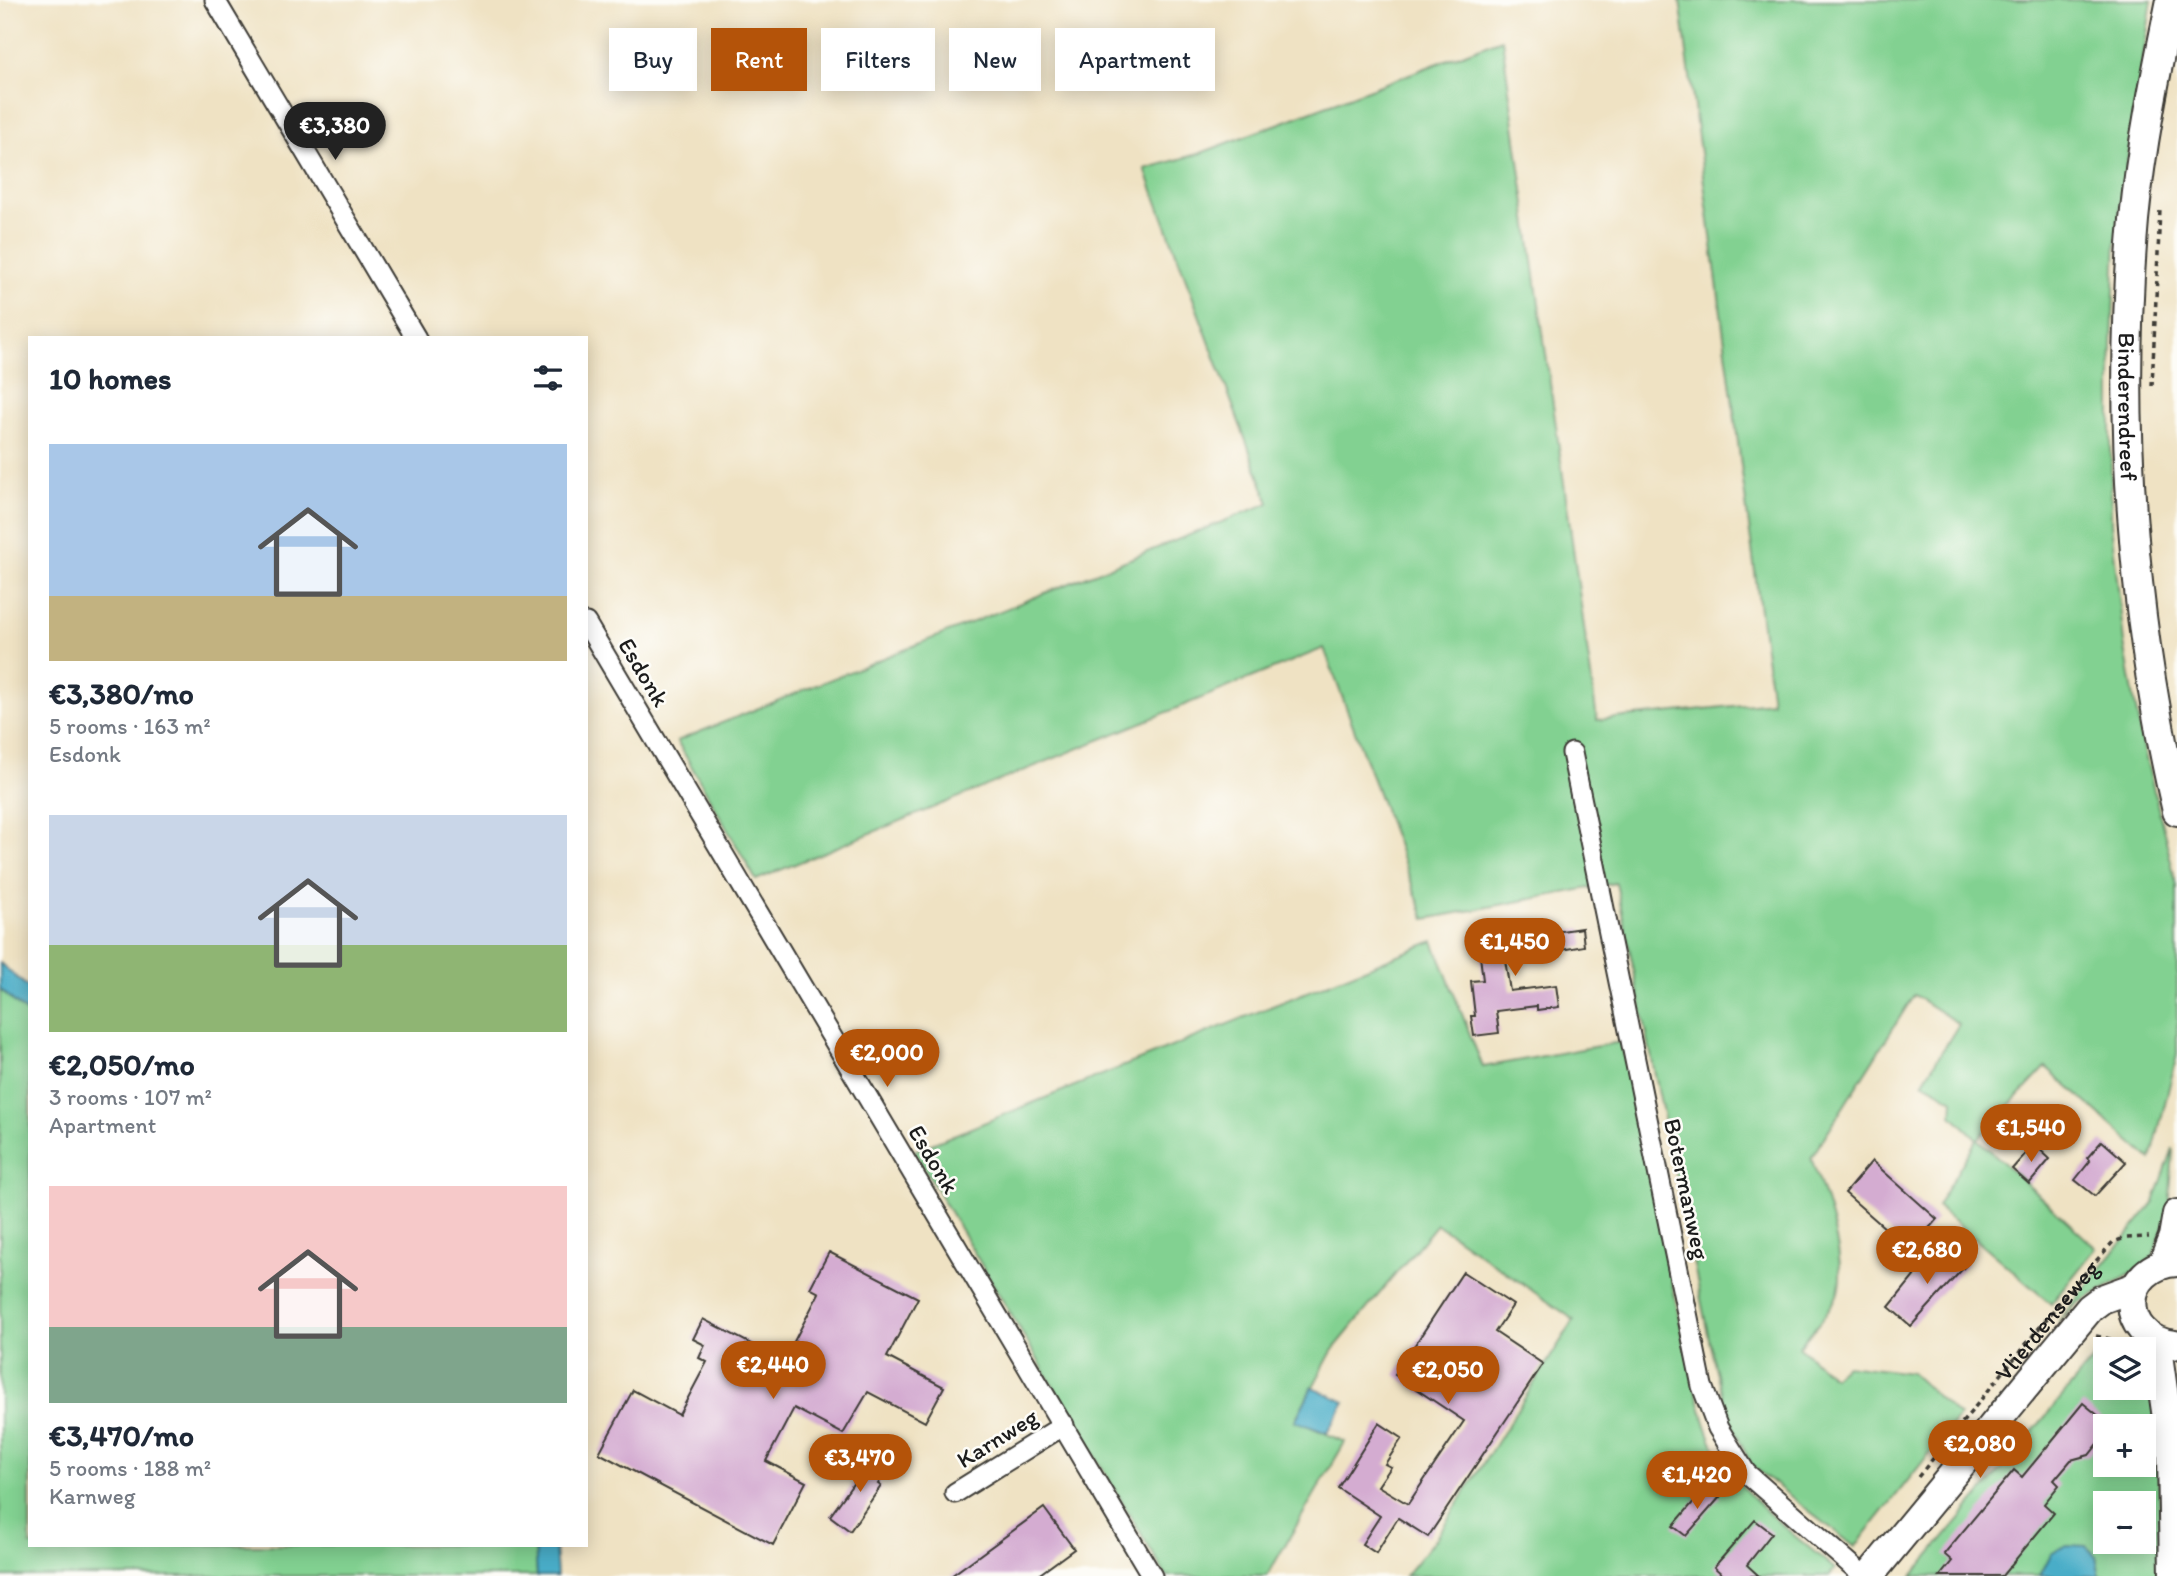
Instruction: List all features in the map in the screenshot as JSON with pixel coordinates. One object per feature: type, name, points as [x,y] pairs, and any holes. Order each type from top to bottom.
[{"type":"main road","name":"Binderendreef","points":[[2171,0],[2150,100],[2134,221],[2127,420],[2134,535],[2145,640],[2177,811]]},
{"type":"main road","points":[[2173,1244],[2135,1287],[2134,1316],[2140,1328],[2167,1343],[2174,1576]]},
{"type":"main road","name":"Vlierdenseweg","points":[[1869,1576],[2088,1327],[2102,1299],[2135,1287]]},
{"type":"main road","name":"Vlierdenseweg","points":[[2088,1327],[2134,1316]]},
{"type":"main road","points":[[2172,1453],[2177,1424]]},
{"type":"street","points":[[221,2],[415,336]]},
{"type":"street","name":"Esdonk","points":[[588,626],[1152,1576]]},
{"type":"street","name":"Botermanweg","points":[[1573,753],[1702,1386],[1718,1428],[1746,1473],[1864,1576]]},
{"type":"street","name":"Karnweg","points":[[955,1493],[1064,1425]]},
{"type":"path","name":"Binderendreef","points":[[2152,398],[2160,206]]},
{"type":"path","name":"Vlierdenseweg","points":[[1910,1488],[2070,1290],[2113,1242],[2124,1238],[2173,1244]]},
{"type":"path","name":"Vlierdenseweg","points":[[2088,1327],[2106,1337]]},
{"type":"green space","points":[[1680,0],[2152,0],[2116,237],[2111,373],[2111,523],[2124,643],[2141,737],[2177,886],[2177,1055],[2151,1160],[2046,1067],[1978,1139],[2096,1248],[2051,1304],[1937,1206],[1977,1139],[1952,1115],[1953,1100],[1923,1082],[1959,1024],[1914,995],[1811,1158],[1833,1226],[1840,1264],[1840,1281],[1830,1309],[1799,1347],[1833,1377],[1846,1365],[1911,1373],[1959,1416],[1855,1547],[1752,1466],[1728,1418],[1712,1354],[1616,883],[1425,919],[1324,648],[756,880],[677,741],[1269,503],[1145,169],[1201,153],[1502,39],[1597,720],[1772,702]]},
{"type":"green space","points":[[1433,941],[1483,1067],[1621,1042],[1691,1373],[1710,1436],[1730,1472],[1757,1503],[1835,1569],[1829,1576],[1405,1576],[1436,1538],[1574,1320],[1437,1224],[1332,1351],[1295,1420],[1345,1442],[1267,1576],[1166,1576],[914,1151]]},
{"type":"green space","points":[[0,989],[28,1014],[28,1547],[535,1547],[537,1576],[0,1576]]},
{"type":"green space","points":[[2173,1148],[2169,1212],[2152,1258],[2131,1274],[2078,1303],[2058,1322],[2154,1202]]},
{"type":"green space","points":[[2093,1359],[2093,1400],[2156,1400],[2162,1576],[2100,1576],[2094,1554],[2156,1554],[2156,1491],[2093,1491],[2093,1553],[2086,1547],[2068,1547],[2057,1551],[2040,1576],[1912,1576]]},
{"type":"water","points":[[0,963],[28,987],[28,1014],[0,989]]},
{"type":"water","points":[[1312,1387],[1345,1402],[1327,1433],[1295,1421]]},
{"type":"water","points":[[2067,1545],[2086,1546],[2096,1556],[2100,1576],[2040,1576],[2051,1554]]},
{"type":"water","points":[[535,1547],[555,1547],[557,1576],[537,1576]]},
{"type":"building","points":[[1582,928],[1584,946],[1505,960],[1510,991],[1556,985],[1559,1007],[1537,1010],[1537,1006],[1496,1011],[1499,1033],[1474,1036],[1471,981],[1483,980],[1479,948],[1501,945],[1501,940]]},
{"type":"building","points":[[2102,1141],[2126,1162],[2095,1196],[2075,1180],[2090,1161],[2087,1158]]},
{"type":"building","points":[[2034,1144],[2050,1159],[2029,1184],[2012,1169]]},
{"type":"building","points":[[1872,1161],[1937,1219],[1910,1250],[1845,1193]]},
{"type":"building","points":[[1951,1249],[1967,1264],[1911,1326],[1889,1307],[1933,1253],[1941,1260]]},
{"type":"building","points":[[829,1252],[918,1298],[887,1357],[944,1387],[925,1422],[868,1392],[843,1434],[794,1408],[766,1461],[806,1482],[773,1545],[599,1453],[633,1390],[679,1415],[707,1362],[699,1358],[705,1345],[693,1339],[703,1319],[784,1361],[819,1293],[810,1288]]},
{"type":"building","points":[[1463,1272],[1513,1305],[1495,1332],[1543,1364],[1428,1537],[1398,1518],[1376,1553],[1362,1544],[1380,1516],[1338,1488],[1379,1423],[1402,1438],[1385,1464],[1391,1467],[1378,1486],[1408,1504],[1464,1421],[1395,1375]]},
{"type":"building","points":[[2083,1403],[2096,1414],[2093,1414],[2093,1450],[2089,1455],[2071,1460],[2054,1480],[2059,1485],[2044,1504],[2054,1513],[2002,1576],[1940,1576],[1952,1561],[1944,1554],[2014,1470],[2022,1477]]},
{"type":"building","points":[[873,1456],[889,1467],[878,1484],[881,1486],[850,1531],[830,1516]]},
{"type":"building","points":[[1707,1486],[1720,1497],[1686,1536],[1673,1526]]},
{"type":"building","points":[[1044,1508],[1074,1549],[1037,1576],[951,1576]]},
{"type":"building","points":[[1755,1520],[1772,1533],[1747,1565],[1759,1576],[1724,1576],[1714,1567]]}]
